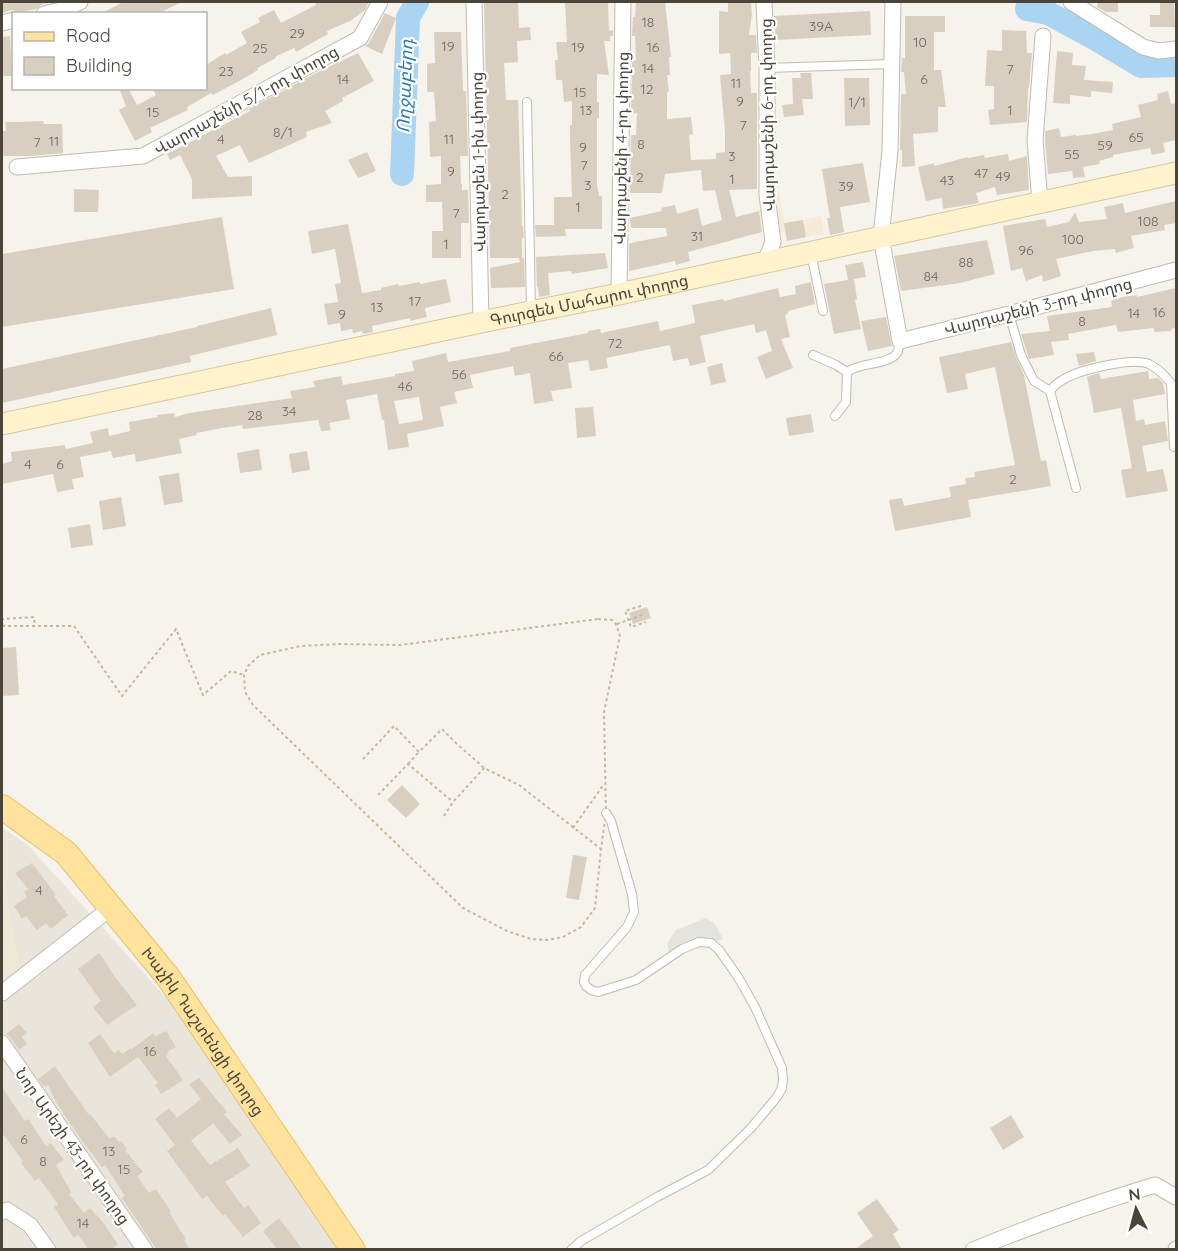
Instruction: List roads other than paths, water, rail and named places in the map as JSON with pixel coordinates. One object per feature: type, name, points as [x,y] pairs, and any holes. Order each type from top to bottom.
[{"type":"main road","name":"Գուրգեն Մահարու փողոց","points":[[2,424],[619,294],[1176,173]]},
{"type":"main road","name":"Խաչիկ Դաշտենցի փողոց","points":[[2,807],[66,853],[168,977],[353,1250]]},
{"type":"main road","name":"Խաչիկ Դաշտենցի փողոց","points":[[2,815],[34,830]]},
{"type":"street","points":[[52,12],[80,2]]},
{"type":"street","name":"Վարդաշենի 5/1-րդ փողոց","points":[[17,168],[143,156],[360,38],[380,2]]},
{"type":"street","name":"Վարդաշեն 1-ին փողոց","points":[[474,2],[481,322]]},
{"type":"street","name":"Վարդաշենի 4-րդ փողոց","points":[[619,294],[623,2]]},
{"type":"street","name":"Վարդաշենի 6-րդ փողոց","points":[[764,2],[767,68],[767,195],[773,242],[765,262]]},
{"type":"street","points":[[893,2],[890,151],[881,237],[900,341]]},
{"type":"street","points":[[1071,2],[1143,46],[1159,51],[1176,49]]},
{"type":"street","points":[[1040,202],[1035,140],[1043,36]]},
{"type":"street","name":"Վարդաշենի 3-րդ փողոց","points":[[900,341],[1176,270]]},
{"type":"street","points":[[2,993],[112,907]]},
{"type":"street","name":"Նոր Արեշի 43-րդ փողոց","points":[[2,1043],[145,1250]]},
{"type":"street","points":[[973,1250],[1102,1201],[1155,1185],[1176,1197]]},
{"type":"street","points":[[2,1212],[7,1210],[30,1225],[48,1250]]},
{"type":"lane","points":[[767,68],[891,64]]},
{"type":"lane","points":[[526,102],[531,312]]},
{"type":"lane","points":[[811,252],[823,311]]},
{"type":"lane","points":[[1009,314],[1021,355],[1034,381],[1050,391],[1076,488]]},
{"type":"lane","points":[[835,416],[846,402],[847,372],[853,367],[891,359],[898,353],[900,341]]},
{"type":"lane","points":[[813,355],[847,372]]},
{"type":"lane","points":[[1050,391],[1061,381],[1097,368],[1130,362],[1149,364],[1171,383],[1174,447]]},
{"type":"lane","points":[[571,1250],[581,1241],[708,1170],[751,1128],[777,1097],[782,1088],[783,1079],[782,1068],[755,1007],[738,977],[719,950],[711,943],[699,942],[682,949],[636,980],[598,992],[586,986],[585,975],[627,927],[634,912],[632,894],[611,821],[606,813]]},
{"type":"waterway","name":"Ողջաբերդ","points":[[402,174],[408,18],[417,2]]},
{"type":"waterway","name":"Ողջաբերդ","points":[[1027,9],[1048,13],[1141,66],[1176,65]]}]
